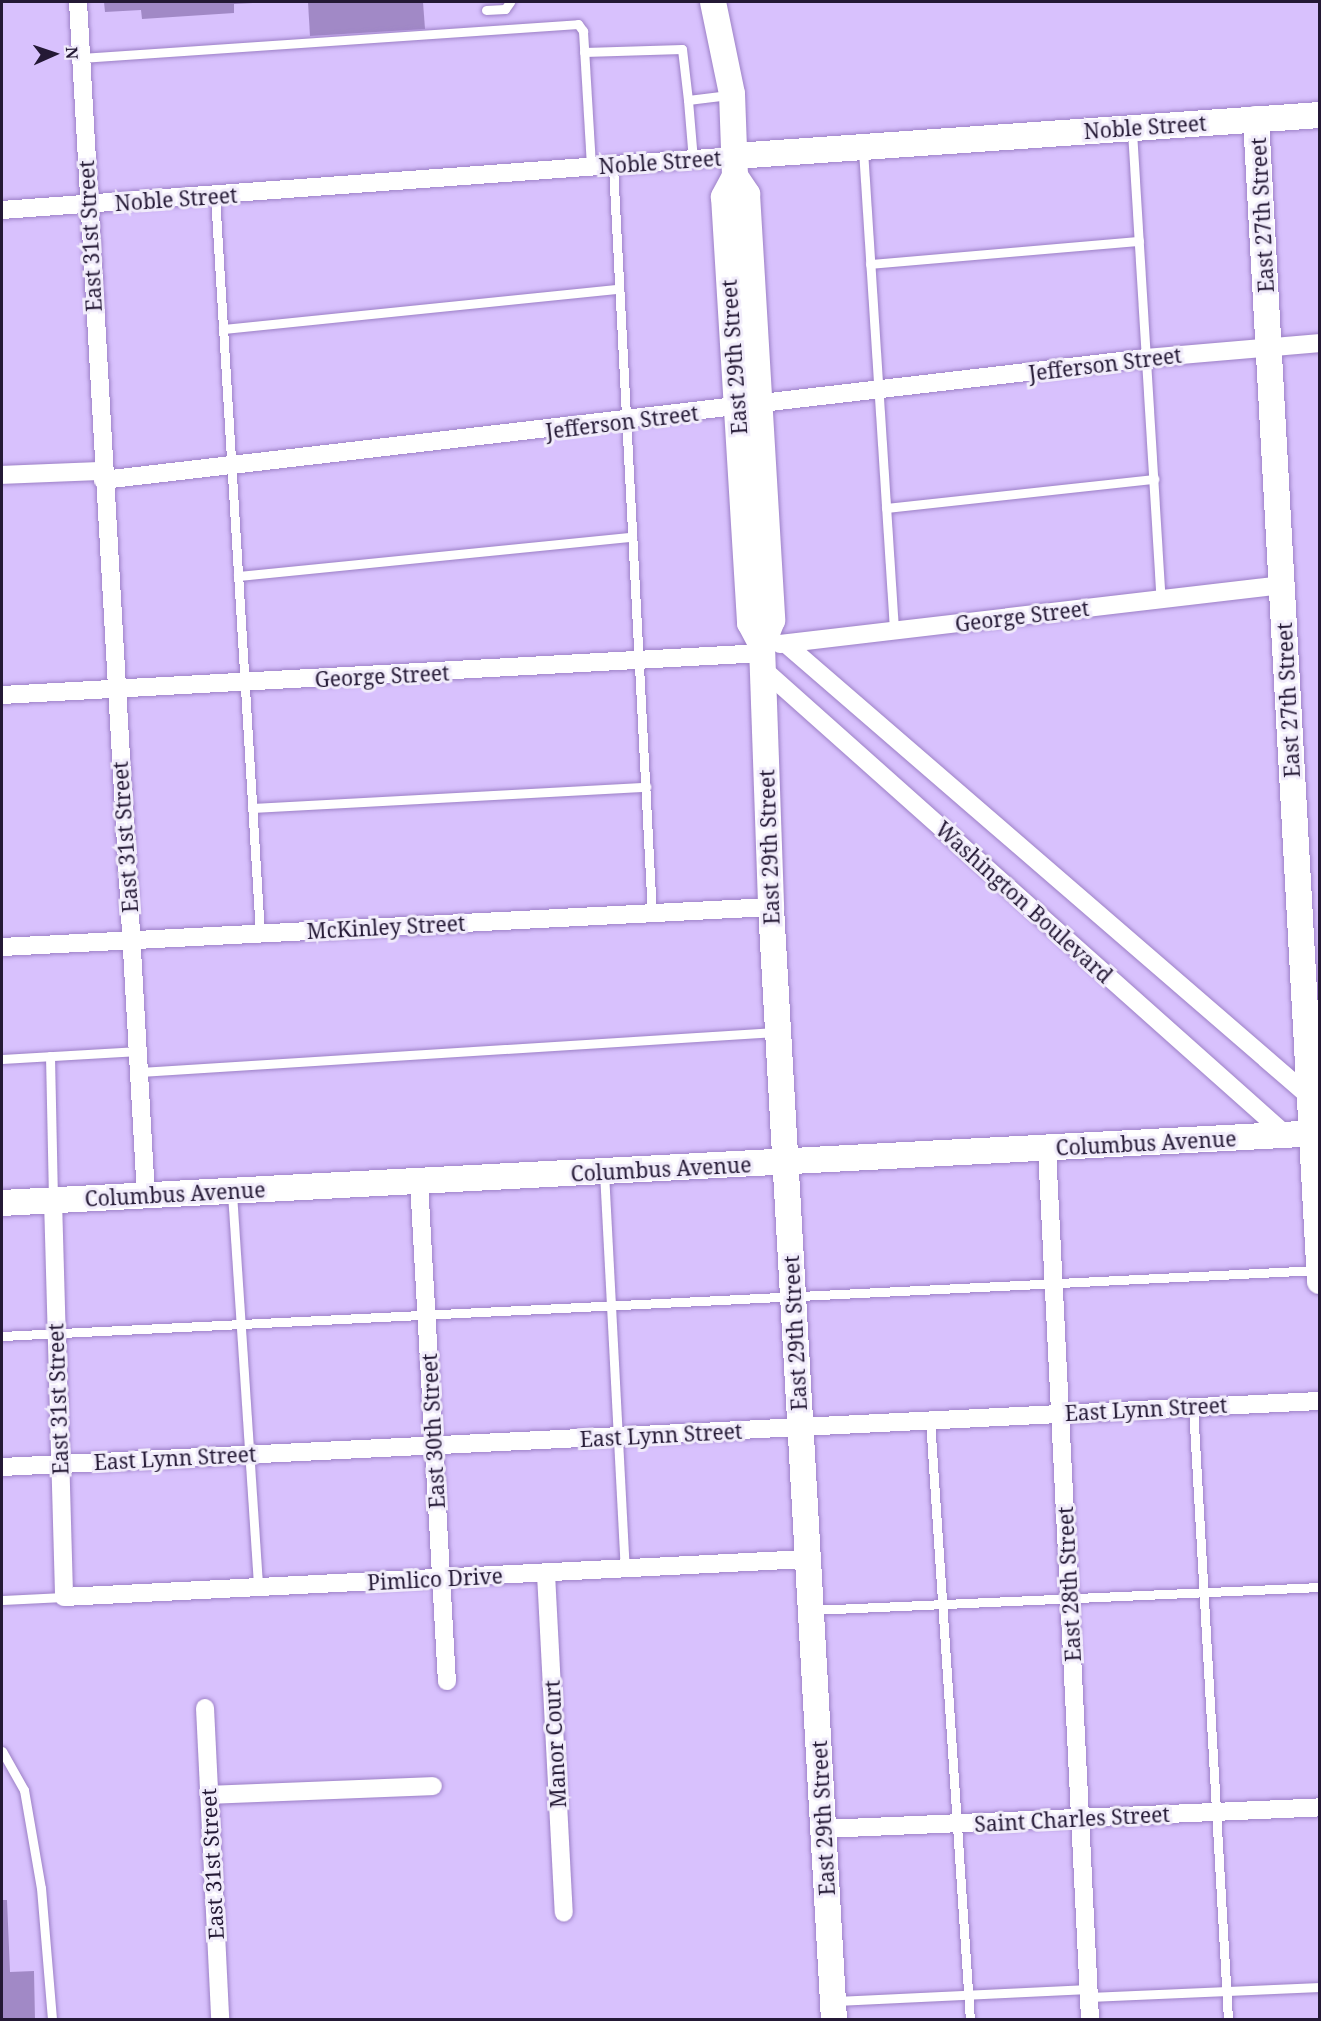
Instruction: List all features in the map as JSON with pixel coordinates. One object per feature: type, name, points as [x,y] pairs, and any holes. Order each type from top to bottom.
[{"type":"street","name":"East 31st Street","points":[[78,2],[115,691],[146,1195]]},
{"type":"street","name":"East 29th Street","points":[[713,2],[732,94],[735,166],[724,197],[748,407],[750,622],[768,653],[771,907],[834,2011]]},
{"type":"street","name":"Noble Street","points":[[2,210],[693,160],[735,166],[863,147],[1320,115]]},
{"type":"street","name":"East 27th Street","points":[[1257,119],[1282,585],[1313,1050],[1320,1281]]},
{"type":"street","name":"Jefferson Street","points":[[2,476],[103,475],[231,466],[879,392],[1146,358],[1320,344]]},
{"type":"street","name":"George Street","points":[[2,695],[245,684],[768,653],[894,631],[1282,585]]},
{"type":"street","name":"Washington Boulevard","points":[[768,653],[1314,1095]]},
{"type":"street","name":"Washington Boulevard","points":[[768,653],[1286,1135]]},
{"type":"street","name":"McKinley Street","points":[[2,947],[771,907]]},
{"type":"street","name":"Columbus Avenue","points":[[2,1203],[1316,1134]]},
{"type":"street","name":"East 28th Street","points":[[1047,1149],[1090,2019]]},
{"type":"street","name":"East 30th Street","points":[[419,1182],[447,1681]]},
{"type":"street","name":"East 31st Street","points":[[53,1200],[64,1597]]},
{"type":"street","name":"East Lynn Street","points":[[2,1467],[618,1438],[1320,1401]]},
{"type":"street","name":"Pimlico Drive","points":[[64,1597],[625,1571],[807,1559]]},
{"type":"street","name":"Manor Court","points":[[546,1574],[564,1913]]},
{"type":"street","name":"East 31st Street","points":[[205,1708],[220,2019]]},
{"type":"street","points":[[209,1795],[433,1786]]},
{"type":"street","name":"Saint Charles Street","points":[[824,1829],[1320,1807]]},
{"type":"lane","points":[[486,10],[505,9],[510,2]]},
{"type":"lane","points":[[81,58],[578,24],[584,52],[591,167]]},
{"type":"lane","points":[[584,52],[682,49],[693,160]]},
{"type":"lane","points":[[688,100],[732,94]]},
{"type":"lane","points":[[1132,128],[1161,599]]},
{"type":"lane","points":[[863,147],[894,631]]},
{"type":"lane","points":[[613,166],[624,422],[640,660],[652,914]]},
{"type":"lane","points":[[215,196],[260,934]]},
{"type":"lane","points":[[870,264],[1139,241]]},
{"type":"lane","points":[[223,329],[619,289]]},
{"type":"lane","points":[[886,508],[1154,479]]},
{"type":"lane","points":[[238,576],[632,537]]},
{"type":"lane","points":[[252,808],[646,788]]},
{"type":"lane","points":[[140,1072],[778,1032]]},
{"type":"lane","points":[[2,1059],[139,1052]]},
{"type":"lane","points":[[50,1056],[53,1200]]},
{"type":"lane","points":[[604,1172],[625,1571]]},
{"type":"lane","points":[[231,1191],[242,1323],[258,1587]]},
{"type":"lane","points":[[2,1336],[1319,1270]]},
{"type":"lane","points":[[1193,1407],[1228,2019]]},
{"type":"lane","points":[[930,1420],[970,2019]]},
{"type":"lane","points":[[810,1610],[1320,1587]]},
{"type":"lane","points":[[2,1600],[64,1597]]},
{"type":"lane","points":[[2,1750],[24,1790],[41,1888],[52,2019]]},
{"type":"lane","points":[[834,2011],[969,1994],[1226,1992],[1320,1987]]},
{"type":"building","points":[[104,2],[253,3],[234,4],[234,13],[142,19],[141,10],[105,12]]},
{"type":"building","points":[[308,2],[423,2],[425,29],[310,36]]},
{"type":"building","points":[[2,1900],[7,1900],[10,1972],[34,1971],[35,2020],[2,2020]]}]
